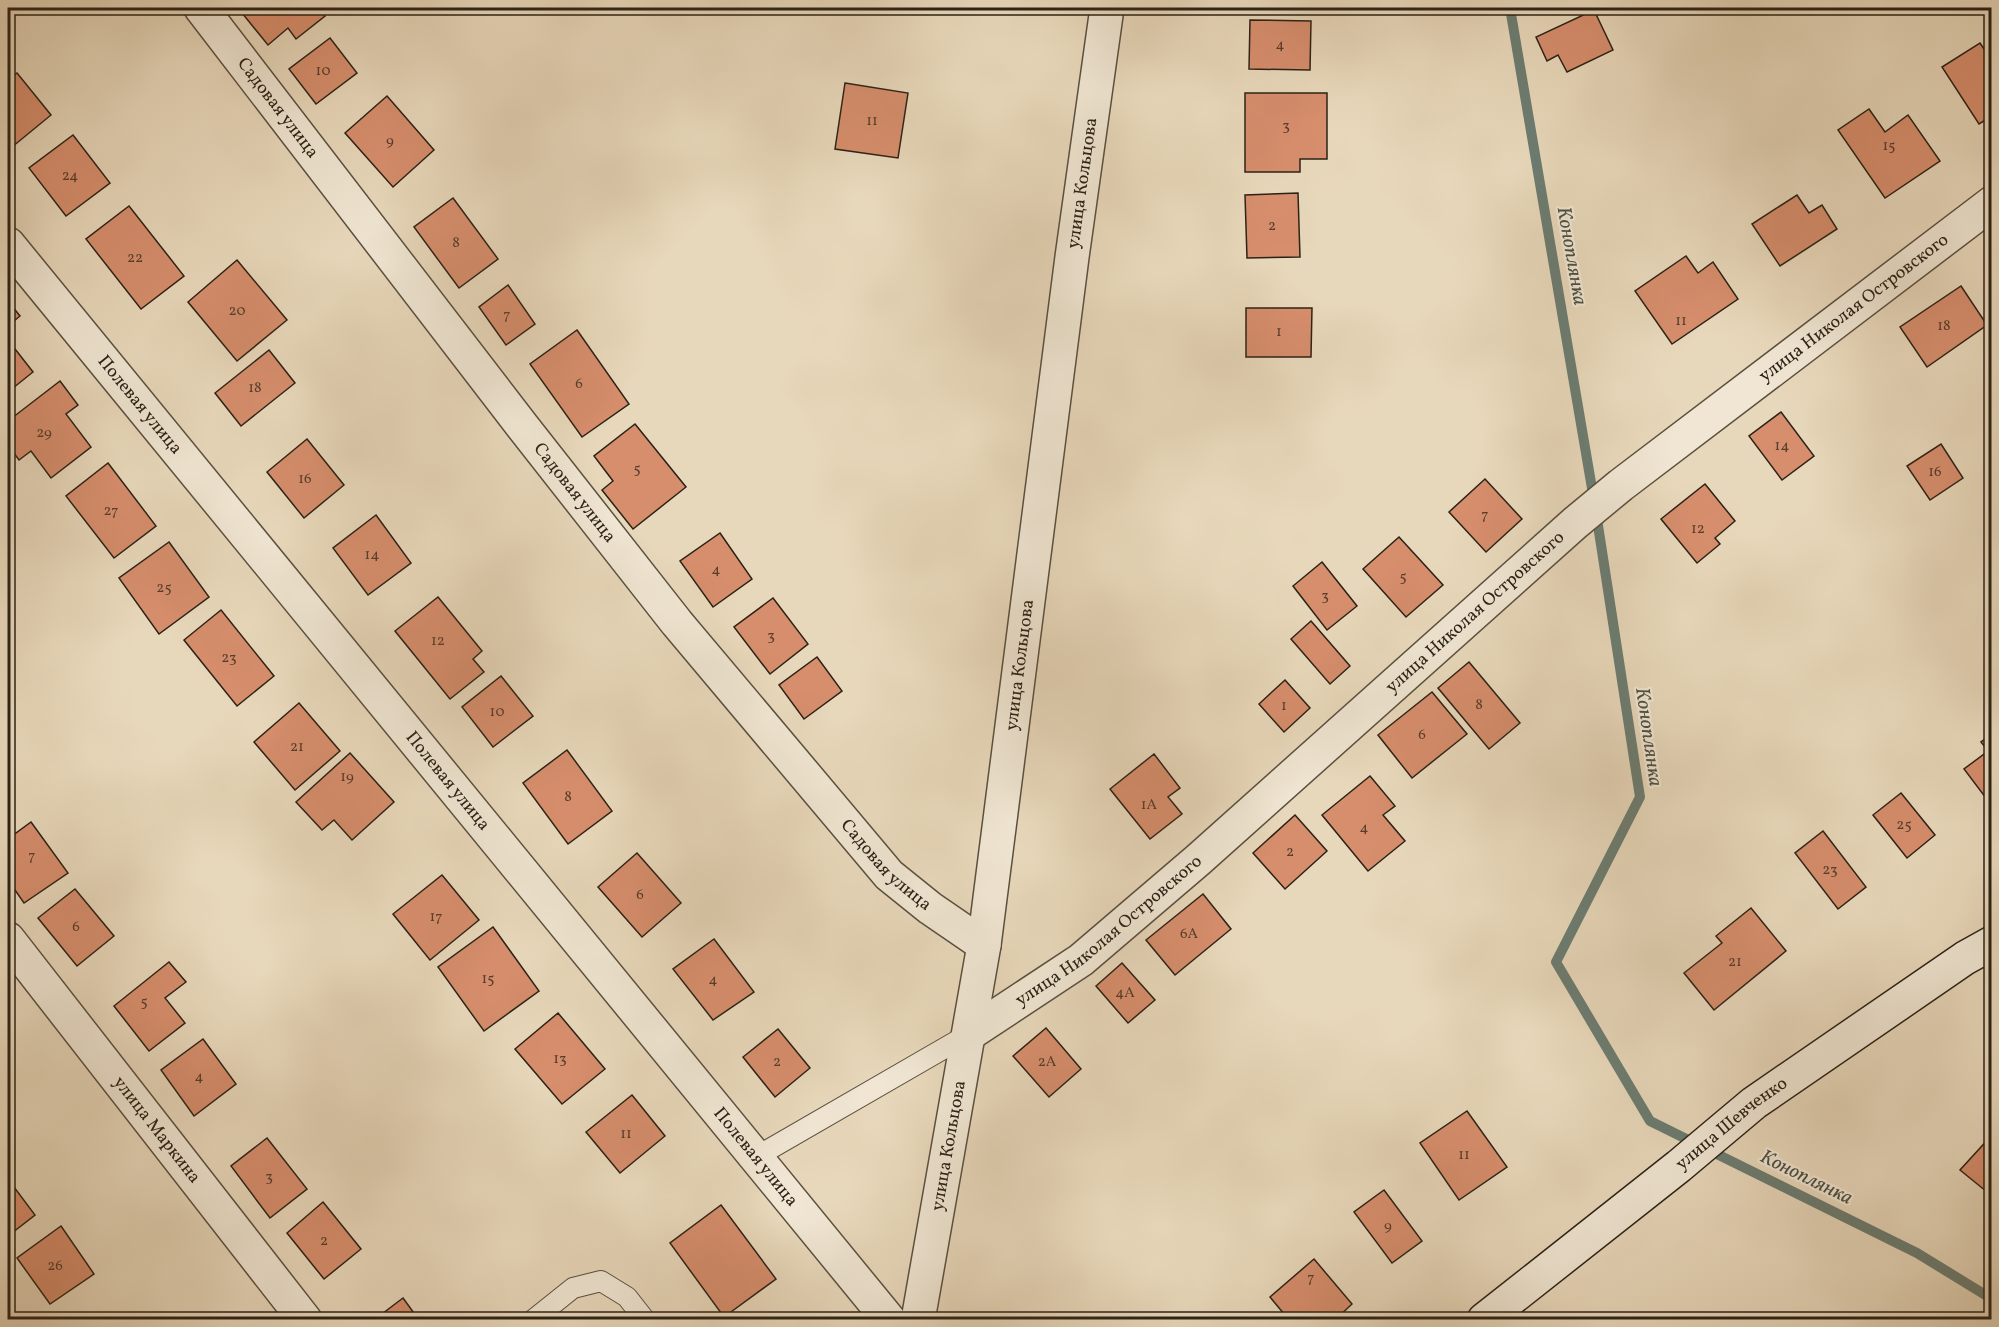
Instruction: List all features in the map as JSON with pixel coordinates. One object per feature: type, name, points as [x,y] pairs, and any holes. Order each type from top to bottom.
[{"type":"street","name":"Садовая улица","points":[[201,8],[523,428],[684,632],[889,875],[930,908],[984,945]]},
{"type":"street","name":"улица Кольцова","points":[[918,1320],[984,945],[1072,257],[1107,8]]},
{"type":"street","name":"улица Николая Островского","points":[[969,1034],[1081,960],[1198,860],[1575,523],[1621,485],[1992,203]]},
{"type":"street","name":"Полевая улица","points":[[8,244],[889,1320]]},
{"type":"street","name":"улица Маркина","points":[[8,939],[305,1320]]},
{"type":"street","name":"улица Шевченко","points":[[1484,1320],[1679,1166],[1754,1103],[1965,958],[1992,943]]},
{"type":"lane","points":[[756,1157],[969,1034]]},
{"type":"lane","points":[[533,1320],[573,1288],[601,1281],[627,1297],[645,1320]]},
{"type":"building","points":[[238,8],[319,8],[325,16],[296,39],[288,28],[268,45]]},
{"type":"building","points":[[1594,10],[1613,50],[1567,72],[1558,55],[1547,61],[1536,37]]},
{"type":"building","points":[[1250,20],[1311,21],[1310,70],[1249,69]]},
{"type":"building","points":[[330,38],[357,73],[316,104],[289,69]]},
{"type":"building","points":[[1980,43],[1992,61],[1992,116],[1979,124],[1942,67]]},
{"type":"building","points":[[17,73],[51,115],[12,147],[8,142],[8,80]]},
{"type":"building","points":[[845,83],[908,93],[898,158],[835,149]]},
{"type":"building","points":[[1245,93],[1327,93],[1327,159],[1300,159],[1300,172],[1245,172]]},
{"type":"building","points":[[387,96],[434,150],[393,187],[345,133]]},
{"type":"building","points":[[1869,109],[1885,132],[1908,115],[1940,161],[1885,198],[1838,130]]},
{"type":"building","points":[[73,135],[110,183],[66,216],[29,168]]},
{"type":"building","points":[[1298,193],[1300,257],[1247,258],[1245,195]]},
{"type":"building","points":[[1797,195],[1809,213],[1822,205],[1837,229],[1780,266],[1752,224]]},
{"type":"building","points":[[453,198],[498,259],[459,288],[414,227]]},
{"type":"building","points":[[129,206],[184,276],[141,309],[86,239]]},
{"type":"building","points":[[1686,256],[1698,273],[1713,262],[1738,299],[1672,344],[1635,291]]},
{"type":"building","points":[[237,260],[287,320],[237,361],[188,302]]},
{"type":"building","points":[[508,285],[535,324],[506,345],[479,307]]},
{"type":"building","points":[[1961,286],[1987,325],[1927,367],[1900,327]]},
{"type":"building","points":[[8,301],[20,316],[8,326]]},
{"type":"building","points":[[1246,308],[1312,308],[1311,357],[1246,357]]},
{"type":"building","points":[[577,330],[629,404],[582,437],[530,364]]},
{"type":"building","points":[[8,340],[33,372],[8,392]]},
{"type":"building","points":[[269,350],[295,383],[241,426],[215,393]]},
{"type":"building","points":[[60,381],[78,405],[66,414],[91,447],[51,478],[31,451],[19,460],[8,445],[8,421]]},
{"type":"building","points":[[1781,412],[1814,456],[1782,480],[1749,436]]},
{"type":"building","points":[[635,424],[686,487],[633,529],[602,490],[613,481],[594,456]]},
{"type":"building","points":[[307,439],[344,485],[304,518],[267,472]]},
{"type":"building","points":[[1941,444],[1963,478],[1930,500],[1907,466]]},
{"type":"building","points":[[108,463],[156,526],[114,558],[66,496]]},
{"type":"building","points":[[1485,479],[1522,519],[1486,552],[1449,512]]},
{"type":"building","points":[[1705,484],[1735,521],[1715,538],[1720,544],[1697,563],[1661,519]]},
{"type":"building","points":[[376,515],[411,563],[368,595],[333,548]]},
{"type":"building","points":[[720,533],[752,579],[713,607],[680,561]]},
{"type":"building","points":[[1399,537],[1443,585],[1406,617],[1363,569]]},
{"type":"building","points":[[169,542],[209,597],[159,634],[119,578]]},
{"type":"building","points":[[1322,562],[1357,606],[1327,630],[1293,586]]},
{"type":"building","points":[[438,597],[482,651],[473,659],[484,672],[450,699],[395,631]]},
{"type":"building","points":[[773,598],[808,644],[770,674],[734,627]]},
{"type":"building","points":[[221,610],[274,676],[237,706],[184,640]]},
{"type":"building","points":[[1311,621],[1350,666],[1330,684],[1291,639]]},
{"type":"building","points":[[817,657],[842,691],[804,719],[779,685]]},
{"type":"building","points":[[1469,662],[1520,723],[1489,749],[1438,688]]},
{"type":"building","points":[[501,676],[533,716],[493,747],[462,707]]},
{"type":"building","points":[[1285,680],[1310,708],[1284,732],[1259,704]]},
{"type":"building","points":[[1432,692],[1467,734],[1412,778],[1378,735]]},
{"type":"building","points":[[299,703],[340,751],[295,790],[254,742]]},
{"type":"building","points":[[1992,734],[1992,806],[1964,769],[1988,751],[1981,742]]},
{"type":"building","points":[[567,750],[612,811],[568,844],[523,783]]},
{"type":"building","points":[[350,753],[394,802],[352,840],[334,820],[322,830],[296,802]]},
{"type":"building","points":[[1154,754],[1180,788],[1168,797],[1182,814],[1150,839],[1110,789]]},
{"type":"building","points":[[1370,776],[1395,806],[1383,815],[1405,841],[1368,871],[1322,815]]},
{"type":"building","points":[[1901,793],[1935,835],[1907,858],[1873,815]]},
{"type":"building","points":[[1295,815],[1327,851],[1285,889],[1253,853]]},
{"type":"building","points":[[31,822],[68,873],[24,903],[8,880],[8,839]]},
{"type":"building","points":[[1823,831],[1866,887],[1838,909],[1795,853]]},
{"type":"building","points":[[637,853],[681,903],[642,937],[598,887]]},
{"type":"building","points":[[442,875],[479,920],[430,960],[393,914]]},
{"type":"building","points":[[75,889],[114,936],[77,966],[38,918]]},
{"type":"building","points":[[1203,894],[1231,929],[1175,975],[1146,940]]},
{"type":"building","points":[[1751,908],[1786,951],[1714,1010],[1684,973],[1722,943],[1716,936]]},
{"type":"building","points":[[493,927],[539,991],[484,1031],[438,967]]},
{"type":"building","points":[[714,939],[754,992],[713,1020],[673,969]]},
{"type":"building","points":[[169,962],[186,982],[165,998],[185,1023],[149,1051],[114,1006]]},
{"type":"building","points":[[1122,963],[1155,1000],[1128,1023],[1096,986]]},
{"type":"building","points":[[558,1013],[605,1069],[562,1104],[515,1049]]},
{"type":"building","points":[[1046,1028],[1081,1069],[1049,1097],[1013,1056]]},
{"type":"building","points":[[778,1029],[810,1068],[775,1097],[743,1057]]},
{"type":"building","points":[[203,1039],[236,1084],[194,1116],[161,1070]]},
{"type":"building","points":[[632,1095],[665,1136],[620,1173],[586,1132]]},
{"type":"building","points":[[1467,1111],[1507,1167],[1459,1200],[1420,1143]]},
{"type":"building","points":[[1992,1135],[1992,1196],[1960,1170]]},
{"type":"building","points":[[267,1138],[307,1189],[270,1218],[231,1166]]},
{"type":"building","points":[[8,1179],[35,1215],[8,1236]]},
{"type":"building","points":[[1384,1190],[1422,1241],[1392,1263],[1354,1212]]},
{"type":"building","points":[[323,1202],[361,1249],[324,1279],[287,1233]]},
{"type":"building","points":[[721,1205],[776,1279],[724,1317],[670,1243]]},
{"type":"building","points":[[61,1226],[94,1274],[50,1304],[17,1258]]},
{"type":"building","points":[[1314,1259],[1352,1304],[1335,1320],[1289,1320],[1270,1297]]},
{"type":"building","points":[[403,1298],[419,1320],[374,1320]]},
{"type":"waterway","name":"Коноплянка","points":[[1510,8],[1595,506],[1640,797],[1556,962],[1650,1121],[1917,1253],[1992,1299]]}]
